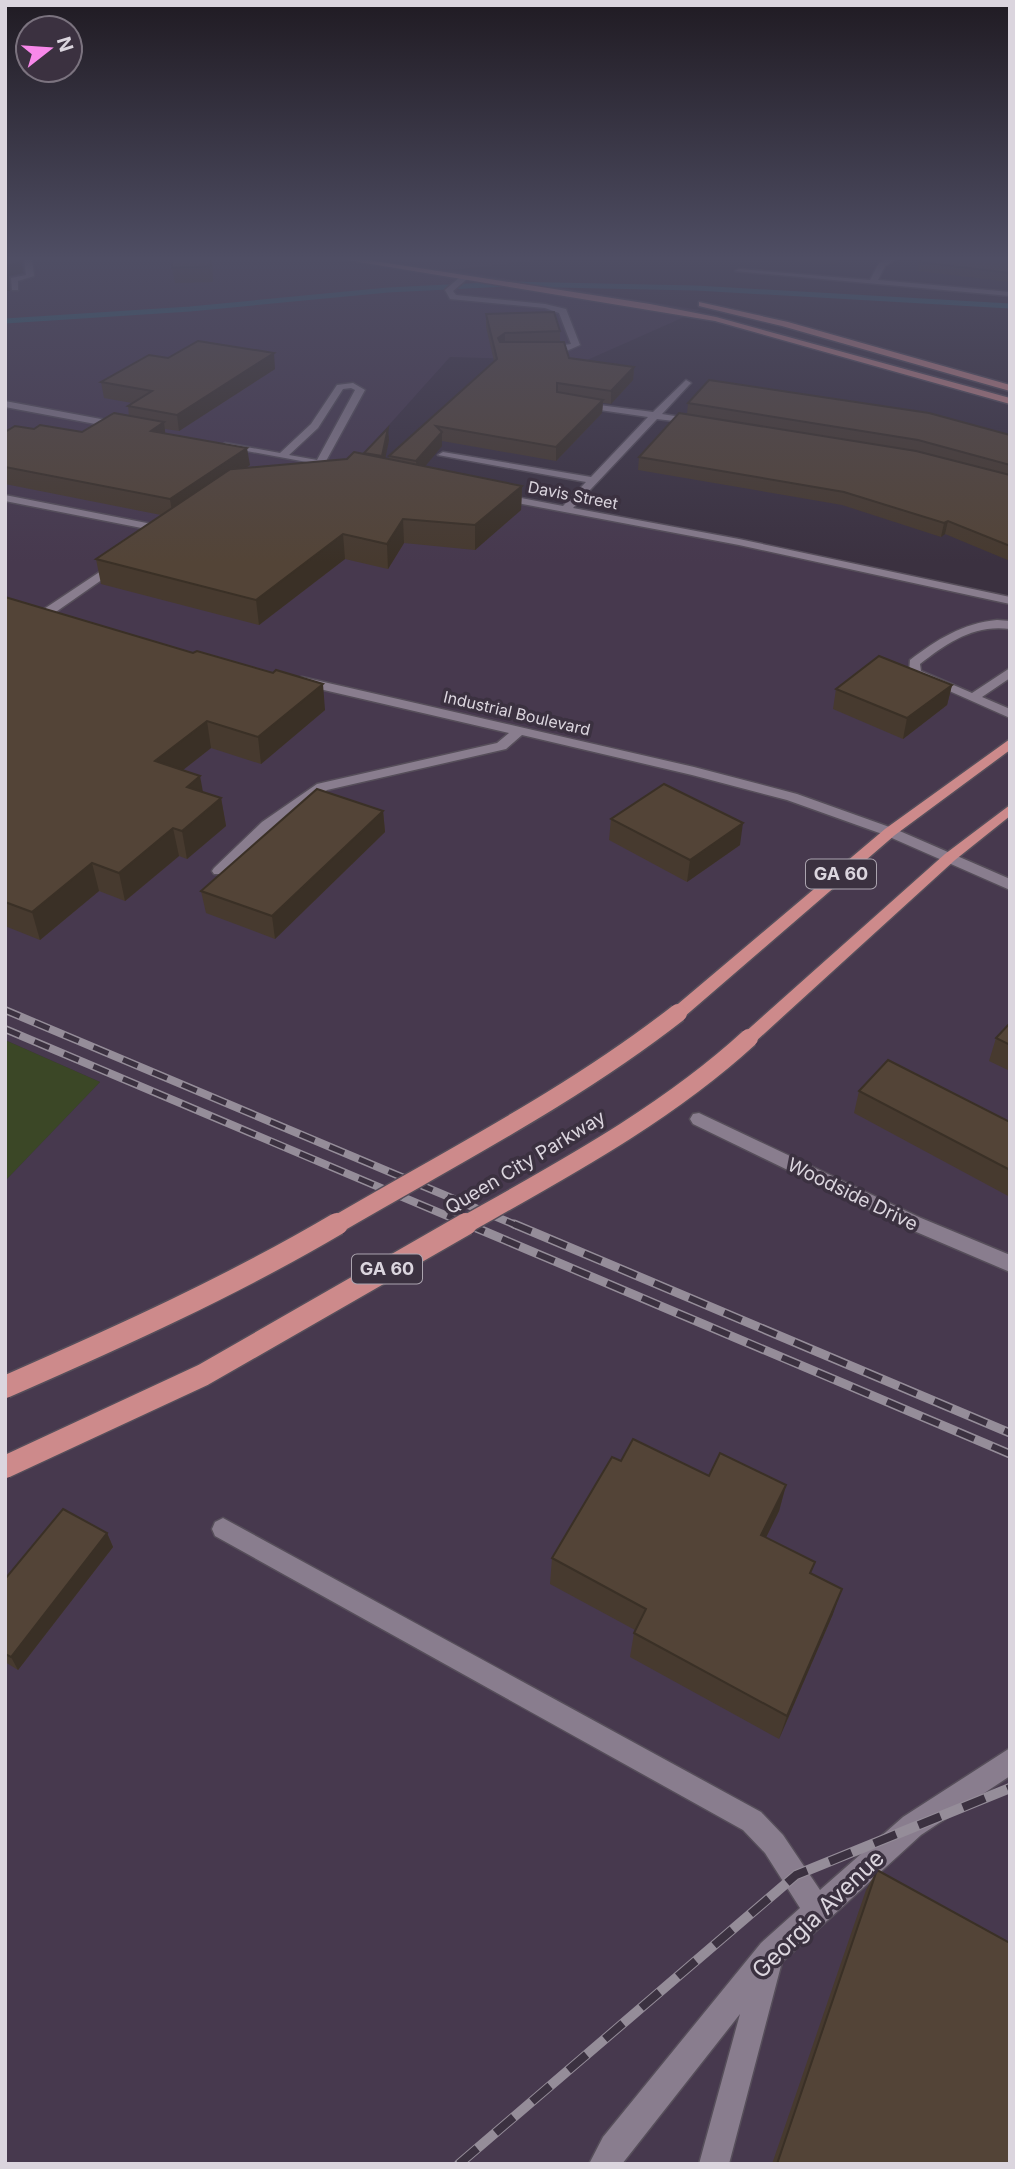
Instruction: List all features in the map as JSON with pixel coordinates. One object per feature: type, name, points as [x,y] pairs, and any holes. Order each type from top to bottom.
[{"type":"main road","points":[[860,359],[1010,401]]},
{"type":"main road","points":[[909,359],[1010,388]]},
{"type":"main road","name":"Queen City Parkway","points":[[5,1387],[173,1313],[266,1266],[540,1106],[642,1041],[890,832],[1010,743]]},
{"type":"main road","name":"Queen City Parkway","points":[[5,1467],[203,1376],[577,1160],[713,1071],[950,857],[1010,808]]},
{"type":"street","points":[[565,510],[624,445],[657,416],[686,383]]},
{"type":"street","points":[[259,467],[280,456],[315,426],[340,387],[358,387],[360,390],[320,463]]},
{"type":"street","points":[[561,401],[712,425]]},
{"type":"street","points":[[5,404],[128,427]]},
{"type":"street","points":[[209,442],[347,469]]},
{"type":"street","points":[[443,455],[592,480]]},
{"type":"street","name":"Davis Street","points":[[484,494],[739,542],[1010,601]]},
{"type":"street","points":[[5,498],[167,530]]},
{"type":"street","points":[[156,538],[178,523]]},
{"type":"street","points":[[37,620],[122,561]]},
{"type":"street","points":[[1010,625],[1001,623],[961,630],[914,663],[915,673],[1010,714]]},
{"type":"street","points":[[973,698],[1010,672]]},
{"type":"street","name":"Industrial Boulevard","points":[[284,677],[780,794],[890,832],[1010,884]]},
{"type":"street","points":[[219,871],[267,825],[322,787],[426,761],[501,747],[519,731]]},
{"type":"street","name":"Woodside Drive","points":[[699,1119],[914,1223],[1010,1264]]},
{"type":"street","points":[[223,1529],[752,1821],[774,1844],[818,1911]]},
{"type":"street","name":"Georgia Avenue","points":[[604,2164],[614,2147],[771,1953],[912,1826],[1010,1761]]},
{"type":"street","points":[[714,2164],[771,1953]]},
{"type":"shaded area","points":[[5,359],[448,359],[354,464],[1010,598],[1010,2164],[5,2164],[5,1181],[100,1082],[5,1040]]},
{"type":"shaded area","points":[[525,359],[589,359],[585,361]]},
{"type":"green space","points":[[5,1040],[100,1082],[5,1181]]},
{"type":"building","points":[[141,359],[264,359],[177,415],[128,406],[152,391],[101,382]]},
{"type":"building","points":[[497,359],[578,359],[634,367],[611,391],[557,383],[557,392],[603,400],[556,447],[436,426],[442,432],[416,461],[389,456]]},
{"type":"building","points":[[709,380],[929,413],[1010,435],[1010,465],[918,440],[688,403]]},
{"type":"building","points":[[114,413],[164,422],[151,431],[247,448],[170,499],[5,467],[5,432],[15,426],[34,429],[40,425],[82,432]]},
{"type":"building","points":[[679,413],[916,451],[1010,475],[1010,546],[948,521],[944,523],[844,492],[639,457]]},
{"type":"building","points":[[388,428],[382,456],[364,453]]},
{"type":"building","points":[[354,452],[522,486],[475,525],[403,519],[387,544],[343,534],[256,600],[96,559],[238,464],[233,469],[347,459]]},
{"type":"building","points":[[5,597],[193,653],[197,651],[323,684],[258,737],[207,721],[155,761],[200,776],[187,787],[221,798],[182,831],[173,828],[119,873],[92,863],[32,912],[5,902]]},
{"type":"building","points":[[879,656],[952,685],[907,718],[836,689]]},
{"type":"building","points":[[664,784],[743,823],[690,860],[611,819]]},
{"type":"building","points":[[317,789],[383,811],[272,916],[201,891]]},
{"type":"building","points":[[1010,1023],[1010,1045],[996,1038]]},
{"type":"building","points":[[888,1060],[1010,1122],[1010,1170],[859,1091]]},
{"type":"building","points":[[633,1439],[709,1476],[720,1453],[786,1485],[761,1535],[815,1562],[810,1573],[842,1589],[787,1716],[634,1633],[646,1609],[552,1558],[612,1457],[621,1461]]},
{"type":"building","points":[[63,1509],[107,1533],[11,1657],[5,1654],[5,1579]]},
{"type":"building","points":[[877,1870],[1010,1943],[1010,2164],[777,2164]]},
{"type":"railway","points":[[5,1010],[518,1226]]},
{"type":"railway","points":[[5,1029],[471,1226]]},
{"type":"railway","points":[[467,1224],[1010,1454]]},
{"type":"railway","points":[[514,1224],[1010,1433]]},
{"type":"railway","points":[[459,2164],[796,1875],[1010,1788]]}]
